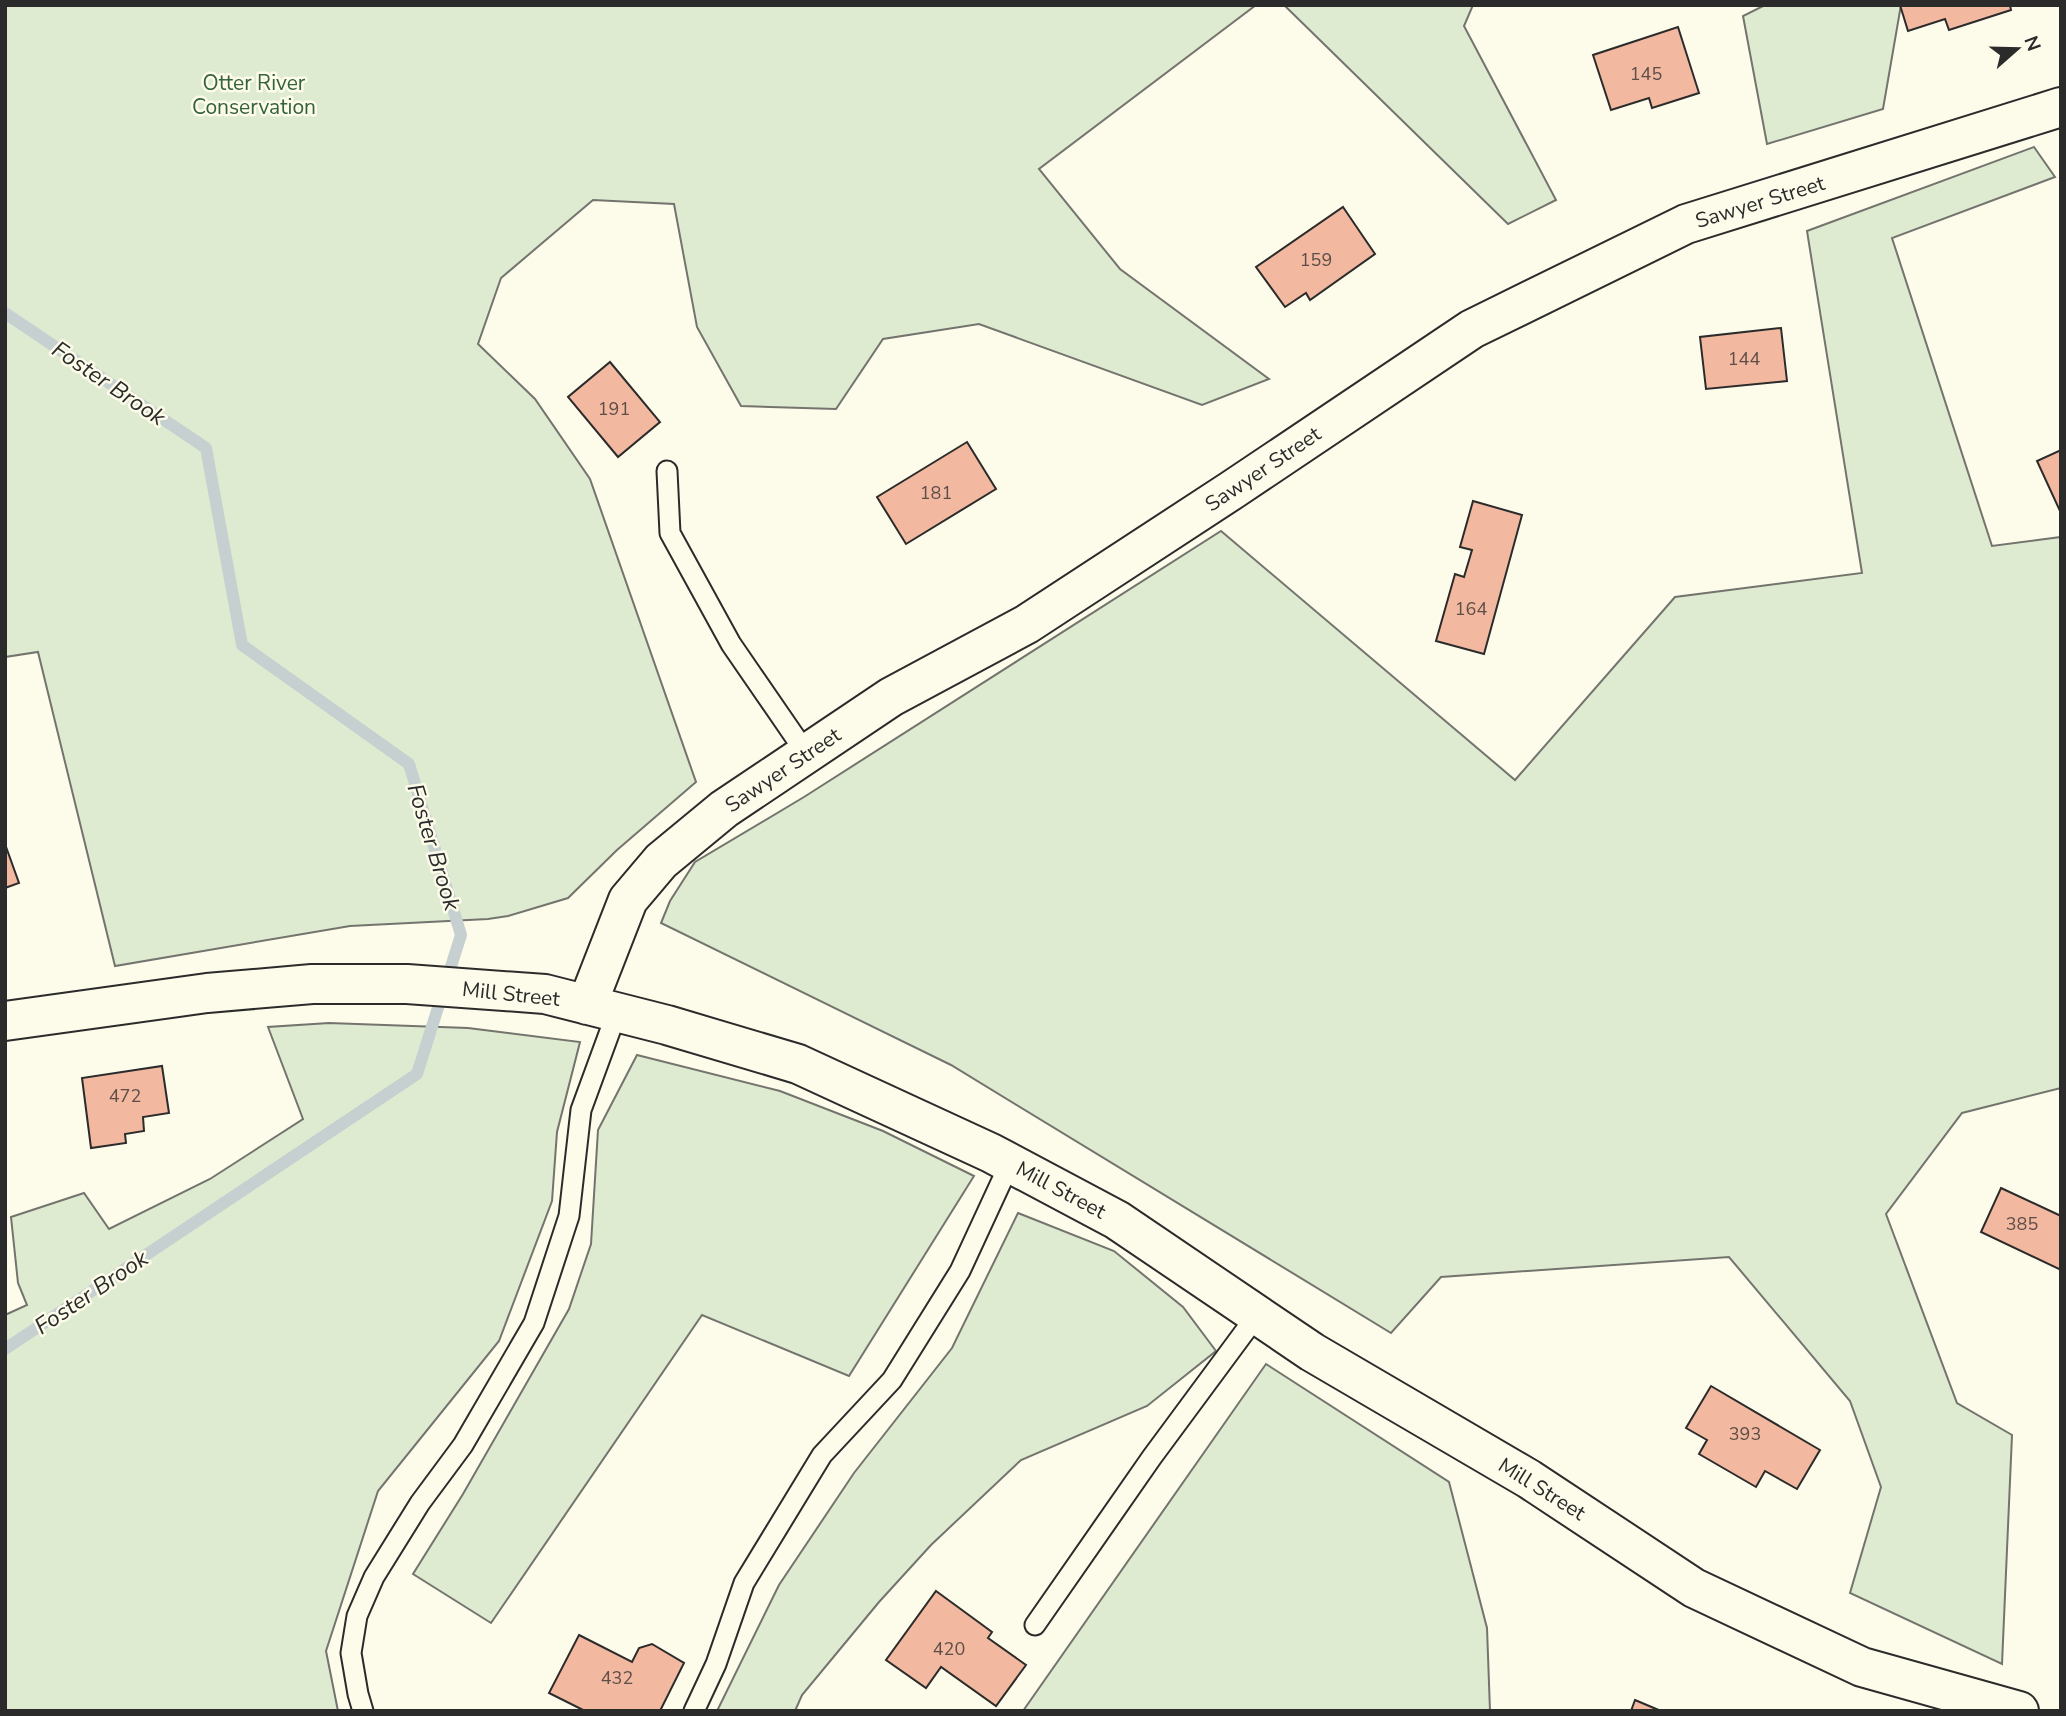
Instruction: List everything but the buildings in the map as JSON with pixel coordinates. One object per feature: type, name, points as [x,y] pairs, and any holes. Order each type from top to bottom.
[{"type":"street","name":"Sawyer Street","points":[[602,1009],[628,900],[661,861],[724,809],[891,697],[1027,624],[1233,490],[1472,329],[1686,224],[2061,107]]},
{"type":"street","name":"Mill Street","points":[[5,1021],[207,993],[312,984],[407,984],[545,994],[798,1064],[1010,1163],[1117,1220],[1312,1352],[1529,1479],[1694,1588],[1862,1667],[2019,1711]]},
{"type":"lane","points":[[667,471],[670,533],[731,644],[806,753]]},
{"type":"lane","points":[[363,1711],[351,1653],[357,1616],[374,1577],[420,1503],[463,1445],[534,1323],[569,1216],[581,1110],[602,1009]]},
{"type":"lane","points":[[694,1711],[716,1664],[744,1583],[822,1455],[891,1380],[905,1358],[960,1271],[1010,1163]]},
{"type":"lane","points":[[1035,1625],[1152,1457],[1257,1315]]},
{"type":"green space","name":"Otter River Conservation","points":[[5,5],[1256,5],[1039,169],[1120,269],[1269,379],[1202,405],[979,324],[883,339],[836,409],[741,406],[697,327],[674,204],[593,200],[501,278],[478,344],[535,399],[590,479],[696,782],[617,850],[568,898],[508,916],[350,926],[115,966],[38,652],[5,657]]},
{"type":"green space","points":[[1284,5],[1473,5],[1464,26],[1556,200],[1508,224]]},
{"type":"green space","points":[[1765,5],[1901,5],[1883,109],[1767,144],[1743,16]]},
{"type":"green space","points":[[2034,147],[2055,177],[1892,238],[1992,546],[2061,537],[2061,1088],[1962,1113],[1886,1214],[1957,1403],[2012,1435],[2002,1664],[1850,1593],[1881,1487],[1850,1401],[1729,1257],[1441,1277],[1391,1333],[951,1065],[661,923],[670,901],[695,862],[804,797],[1221,531],[1515,780],[1675,597],[1862,573],[1807,231]]},
{"type":"green space","points":[[329,1023],[468,1028],[580,1042],[557,1132],[552,1201],[499,1341],[378,1491],[326,1651],[338,1711],[5,1711],[5,1315],[27,1305],[18,1283],[11,1217],[84,1193],[109,1229],[210,1179],[303,1119],[268,1027]]},
{"type":"green space","points":[[637,1055],[780,1091],[883,1131],[974,1176],[849,1376],[702,1315],[491,1623],[413,1574],[463,1494],[569,1309],[591,1244],[598,1130]]},
{"type":"green space","points":[[1018,1213],[1114,1251],[1183,1307],[1216,1351],[1147,1406],[1021,1460],[931,1545],[879,1602],[802,1695],[795,1711],[717,1711],[779,1585],[854,1473],[952,1348]]},
{"type":"green space","points":[[1266,1364],[1449,1482],[1487,1628],[1490,1711],[1023,1711]]},
{"type":"waterway","name":"Foster Brook","points":[[5,313],[206,448],[242,645],[409,764],[461,935],[417,1074],[5,1349]]}]
